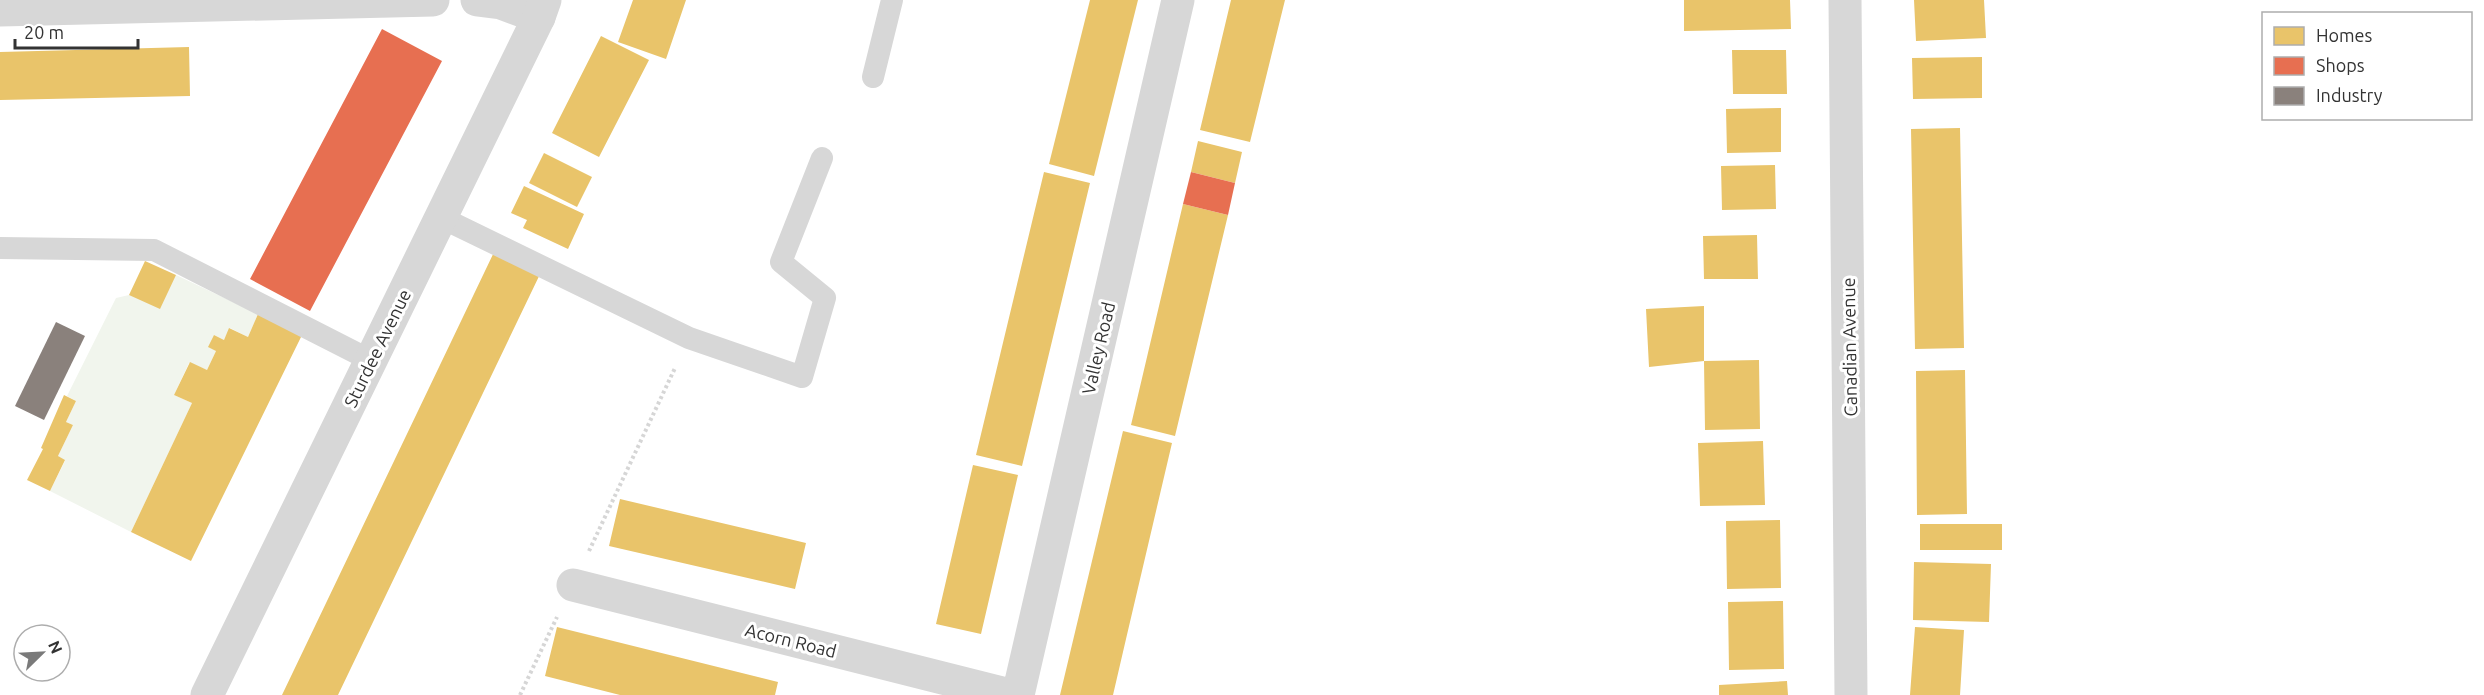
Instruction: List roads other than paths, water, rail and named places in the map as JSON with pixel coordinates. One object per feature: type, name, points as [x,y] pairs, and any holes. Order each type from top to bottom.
[{"type":"street","points":[[0,10],[433,0]]},
{"type":"street","points":[[477,0],[542,8]]},
{"type":"street","name":"Valley Road","points":[[1018,695],[1178,0]]},
{"type":"street","name":"Canadian Avenue","points":[[1845,0],[1851,695]]},
{"type":"street","name":"Sturdee Avenue","points":[[207,695],[372,361],[542,8]]},
{"type":"street","name":"Acorn Road","points":[[573,585],[1010,695]]},
{"type":"lane","points":[[873,77],[891,0]]},
{"type":"lane","points":[[440,217],[689,338],[802,377],[825,298],[781,262],[822,158]]},
{"type":"lane","points":[[0,248],[154,250],[372,361]]}]
